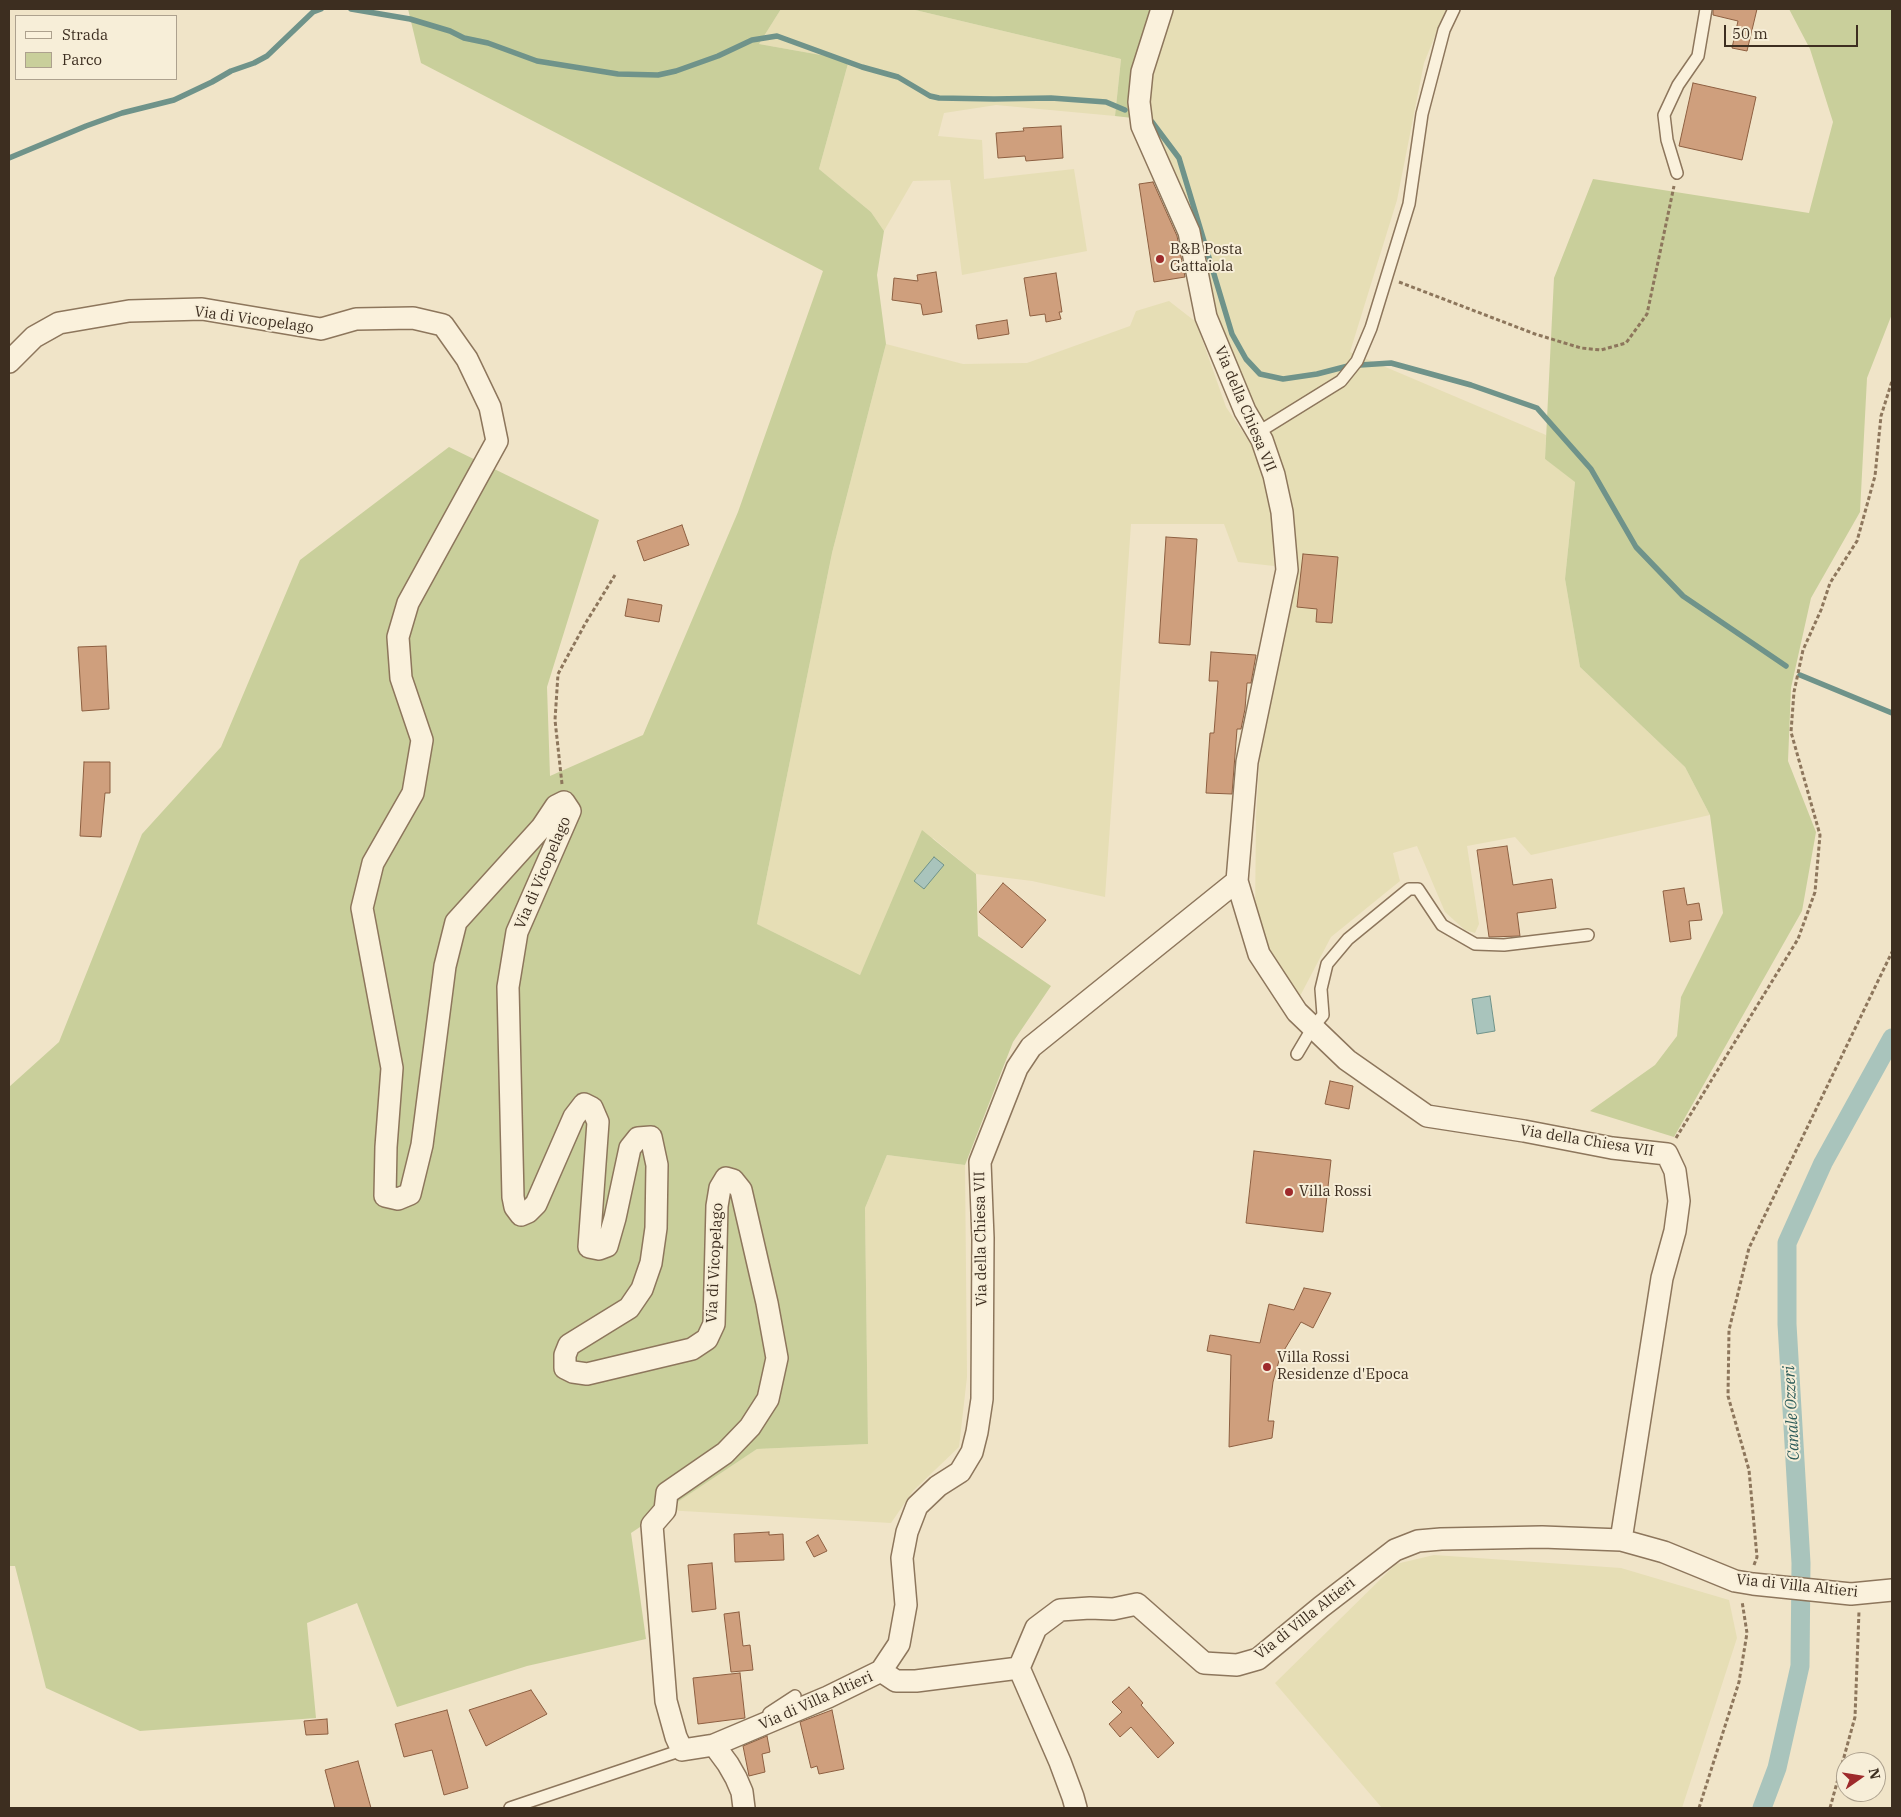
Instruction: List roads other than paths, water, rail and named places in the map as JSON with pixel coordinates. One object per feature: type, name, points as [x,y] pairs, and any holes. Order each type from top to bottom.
[{"type":"street","name":"Via della Chiesa VII","points":[[1162,9],[1142,72],[1139,102],[1142,126],[1189,232],[1206,317],[1274,475],[1282,512],[1287,570],[1247,762],[1237,881],[1259,954],[1297,1012],[1347,1060],[1427,1116],[1524,1131],[1612,1148],[1667,1154],[1676,1171],[1679,1201],[1675,1232],[1662,1278],[1621,1540]]},
{"type":"street","name":"Via di Vicopelago","points":[[9,362],[34,338],[59,323],[129,311],[202,309],[321,330],[356,319],[413,318],[444,325],[467,359],[490,407],[498,441],[408,603],[398,637],[400,678],[422,740],[413,793],[373,863],[362,908],[392,1068],[386,1148],[385,1196],[398,1200],[410,1194],[422,1145],[445,966],[456,922],[542,828],[556,806],[564,802],[570,811],[517,932],[508,987],[512,1197],[521,1215],[528,1212],[536,1204],[574,1117],[584,1104],[592,1108],[598,1122],[589,1247],[599,1249],[608,1246],[630,1148],[638,1138],[651,1137],[657,1165],[656,1228],[651,1263],[642,1289],[630,1308],[569,1345],[565,1355],[565,1368],[573,1372],[587,1374],[692,1349],[707,1339],[714,1324],[717,1206],[720,1188],[726,1178],[733,1180],[741,1190],[767,1303],[776,1358],[768,1399],[750,1426],[725,1452],[667,1493],[665,1510],[652,1524],[666,1701],[676,1737],[682,1750]]},
{"type":"street","name":"Via della Chiesa VII","points":[[881,1672],[899,1644],[906,1605],[902,1558],[907,1532],[916,1506],[938,1486],[960,1472],[972,1452],[977,1432],[982,1399],[984,1238],[980,1162],[1017,1068],[1031,1046],[1237,881]]},
{"type":"street","name":"Via di Villa Altieri","points":[[714,1745],[881,1672],[896,1681],[916,1681],[1018,1668],[1036,1628],[1060,1610],[1113,1609],[1136,1604],[1204,1663],[1237,1665],[1258,1659],[1395,1550],[1418,1541],[1542,1537],[1621,1540],[1664,1552],[1745,1583],[1857,1594],[1892,1590]]},
{"type":"street","points":[[1018,1668],[1060,1762],[1076,1808]]},
{"type":"street","points":[[682,1750],[714,1745],[736,1778],[742,1792],[744,1808]]},
{"type":"lane","points":[[1257,433],[1341,381],[1357,361],[1371,328],[1409,204],[1422,114],[1444,30],[1454,9]]},
{"type":"lane","points":[[1677,173],[1667,140],[1664,115],[1678,85],[1698,56],[1706,9]]},
{"type":"lane","points":[[1297,1054],[1323,1014],[1321,989],[1327,964],[1348,939],[1409,889],[1418,889],[1442,925],[1475,944],[1504,945],[1588,935]]},
{"type":"lane","points":[[762,1725],[766,1716],[794,1696]]},
{"type":"lane","points":[[510,1808],[682,1750]]},
{"type":"water","points":[[934,857],[944,865],[924,889],[914,881]]},
{"type":"water","points":[[1490,996],[1495,1031],[1477,1034],[1472,999]]},
{"type":"waterway","points":[[9,158],[122,113],[174,100],[231,71],[254,63],[267,56],[313,12],[321,9]]},
{"type":"waterway","points":[[351,9],[410,19],[450,31],[464,38],[488,43],[537,61],[618,74],[658,75],[676,71],[718,56],[752,40],[777,36],[862,67],[898,77],[930,96],[939,98],[1051,98],[1106,102],[1125,110]]},
{"type":"waterway","points":[[1152,122],[1179,158],[1232,334],[1246,359],[1260,374],[1283,379],[1317,374],[1348,366]]},
{"type":"waterway","points":[[1360,365],[1391,363],[1471,385],[1537,408],[1591,469],[1636,547],[1683,596],[1786,666]]},
{"type":"waterway","points":[[1800,675],[1892,713]]},
{"type":"waterway","name":"Canale Ozzeri","points":[[1762,1808],[1777,1768],[1800,1666],[1801,1563],[1787,1324],[1787,1243],[1823,1163],[1892,1038]]},
{"type":"place","name":"B&B Posta Gattaiola","points":[[1160,259]]},
{"type":"place","name":"Villa Rossi","points":[[1289,1192]]},
{"type":"place","name":"Villa Rossi Residenze d'Epoca","points":[[1267,1367]]}]
